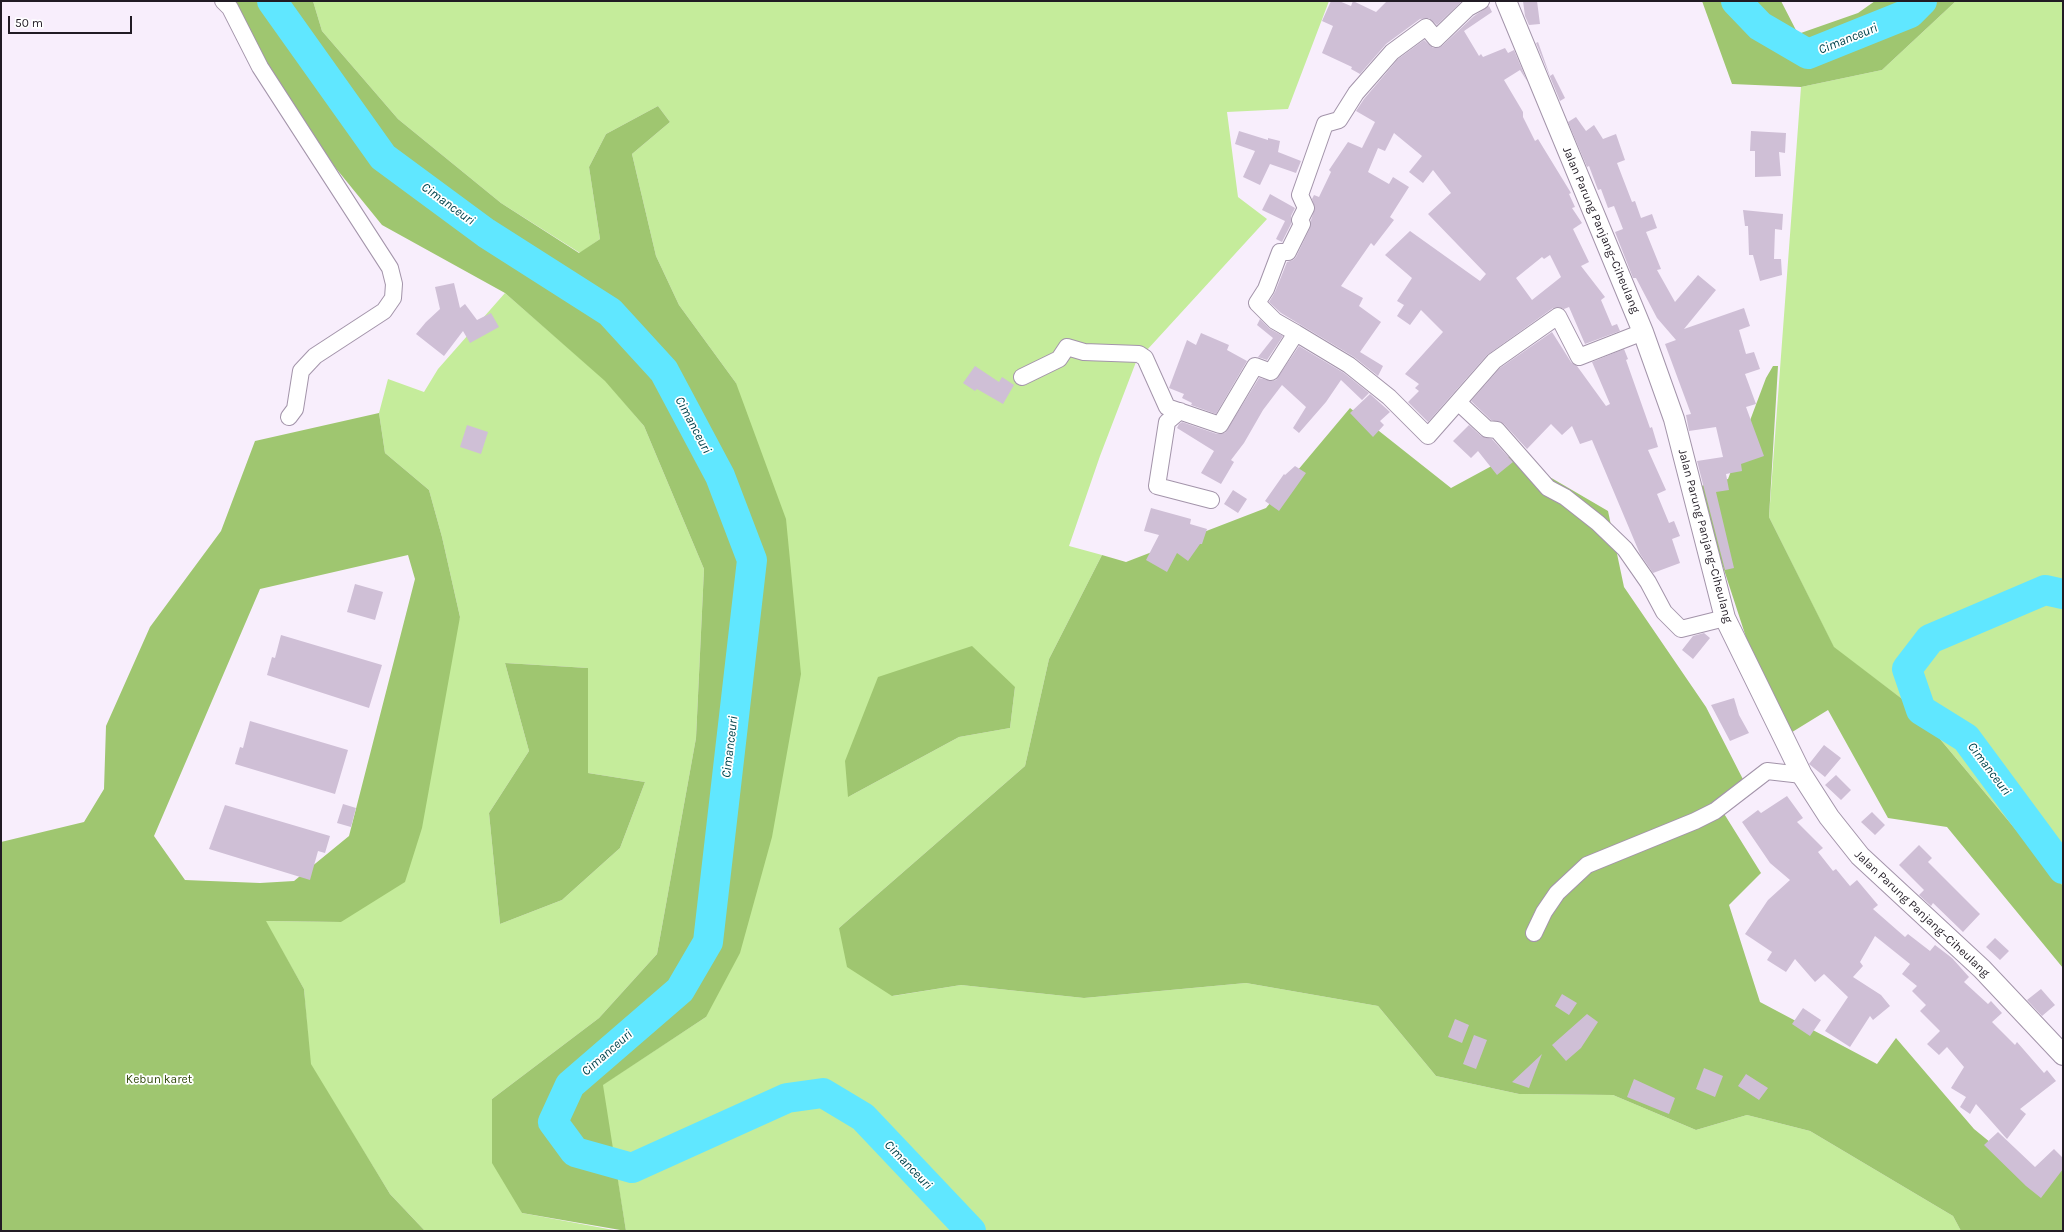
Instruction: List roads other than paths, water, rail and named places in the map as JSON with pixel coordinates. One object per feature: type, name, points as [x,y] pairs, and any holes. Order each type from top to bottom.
[{"type":"street","points":[[223,1],[230,8],[260,67],[390,268],[394,284],[393,298],[384,311],[315,356],[301,371],[295,409],[289,417]]},
{"type":"street","points":[[1481,1],[1468,8],[1436,39],[1426,28],[1392,52],[1356,93],[1339,120],[1325,124],[1300,195],[1306,208],[1300,220],[1302,224],[1288,252],[1280,252],[1266,289],[1257,303],[1275,321],[1349,365],[1389,397],[1428,436],[1494,361],[1558,316],[1579,357],[1643,332]]},
{"type":"street","name":"Jalan Parung Panjang–Ciheulang","points":[[1506,1],[1643,332],[1674,419],[1725,618],[1802,775],[1829,817],[1860,856],[1982,968],[2063,1055]]},
{"type":"street","points":[[1022,377],[1060,359],[1067,347],[1084,352],[1139,354],[1145,358],[1167,407],[1220,425],[1255,366],[1271,372],[1296,333]]},
{"type":"street","points":[[1458,402],[1487,429],[1497,430],[1548,488],[1565,497],[1598,523],[1625,549],[1648,582],[1664,612],[1681,629],[1725,618]]},
{"type":"street","points":[[1180,411],[1167,422],[1157,486],[1211,500]]},
{"type":"street","points":[[1534,933],[1544,912],[1557,893],[1587,865],[1695,821],[1715,811],[1767,771],[1802,775]]},
{"type":"waterway","name":"Cimanceuri","points":[[272,1],[383,157],[486,233],[610,312],[664,371],[720,476],[752,560],[708,942],[680,990],[570,1085],[553,1122],[575,1152],[632,1168],[787,1098],[823,1093],[863,1117],[971,1231]]},
{"type":"waterway","name":"Cimanceuri","points":[[1736,1],[1760,26],[1808,54],[1910,13],[1922,1]]},
{"type":"waterway","name":"Cimanceuri","points":[[2063,594],[2045,590],[1930,639],[1907,669],[1921,710],[1966,738],[2063,869]]},
{"type":"park label","name":"Kebun karet","points":[[159,1080]]}]
